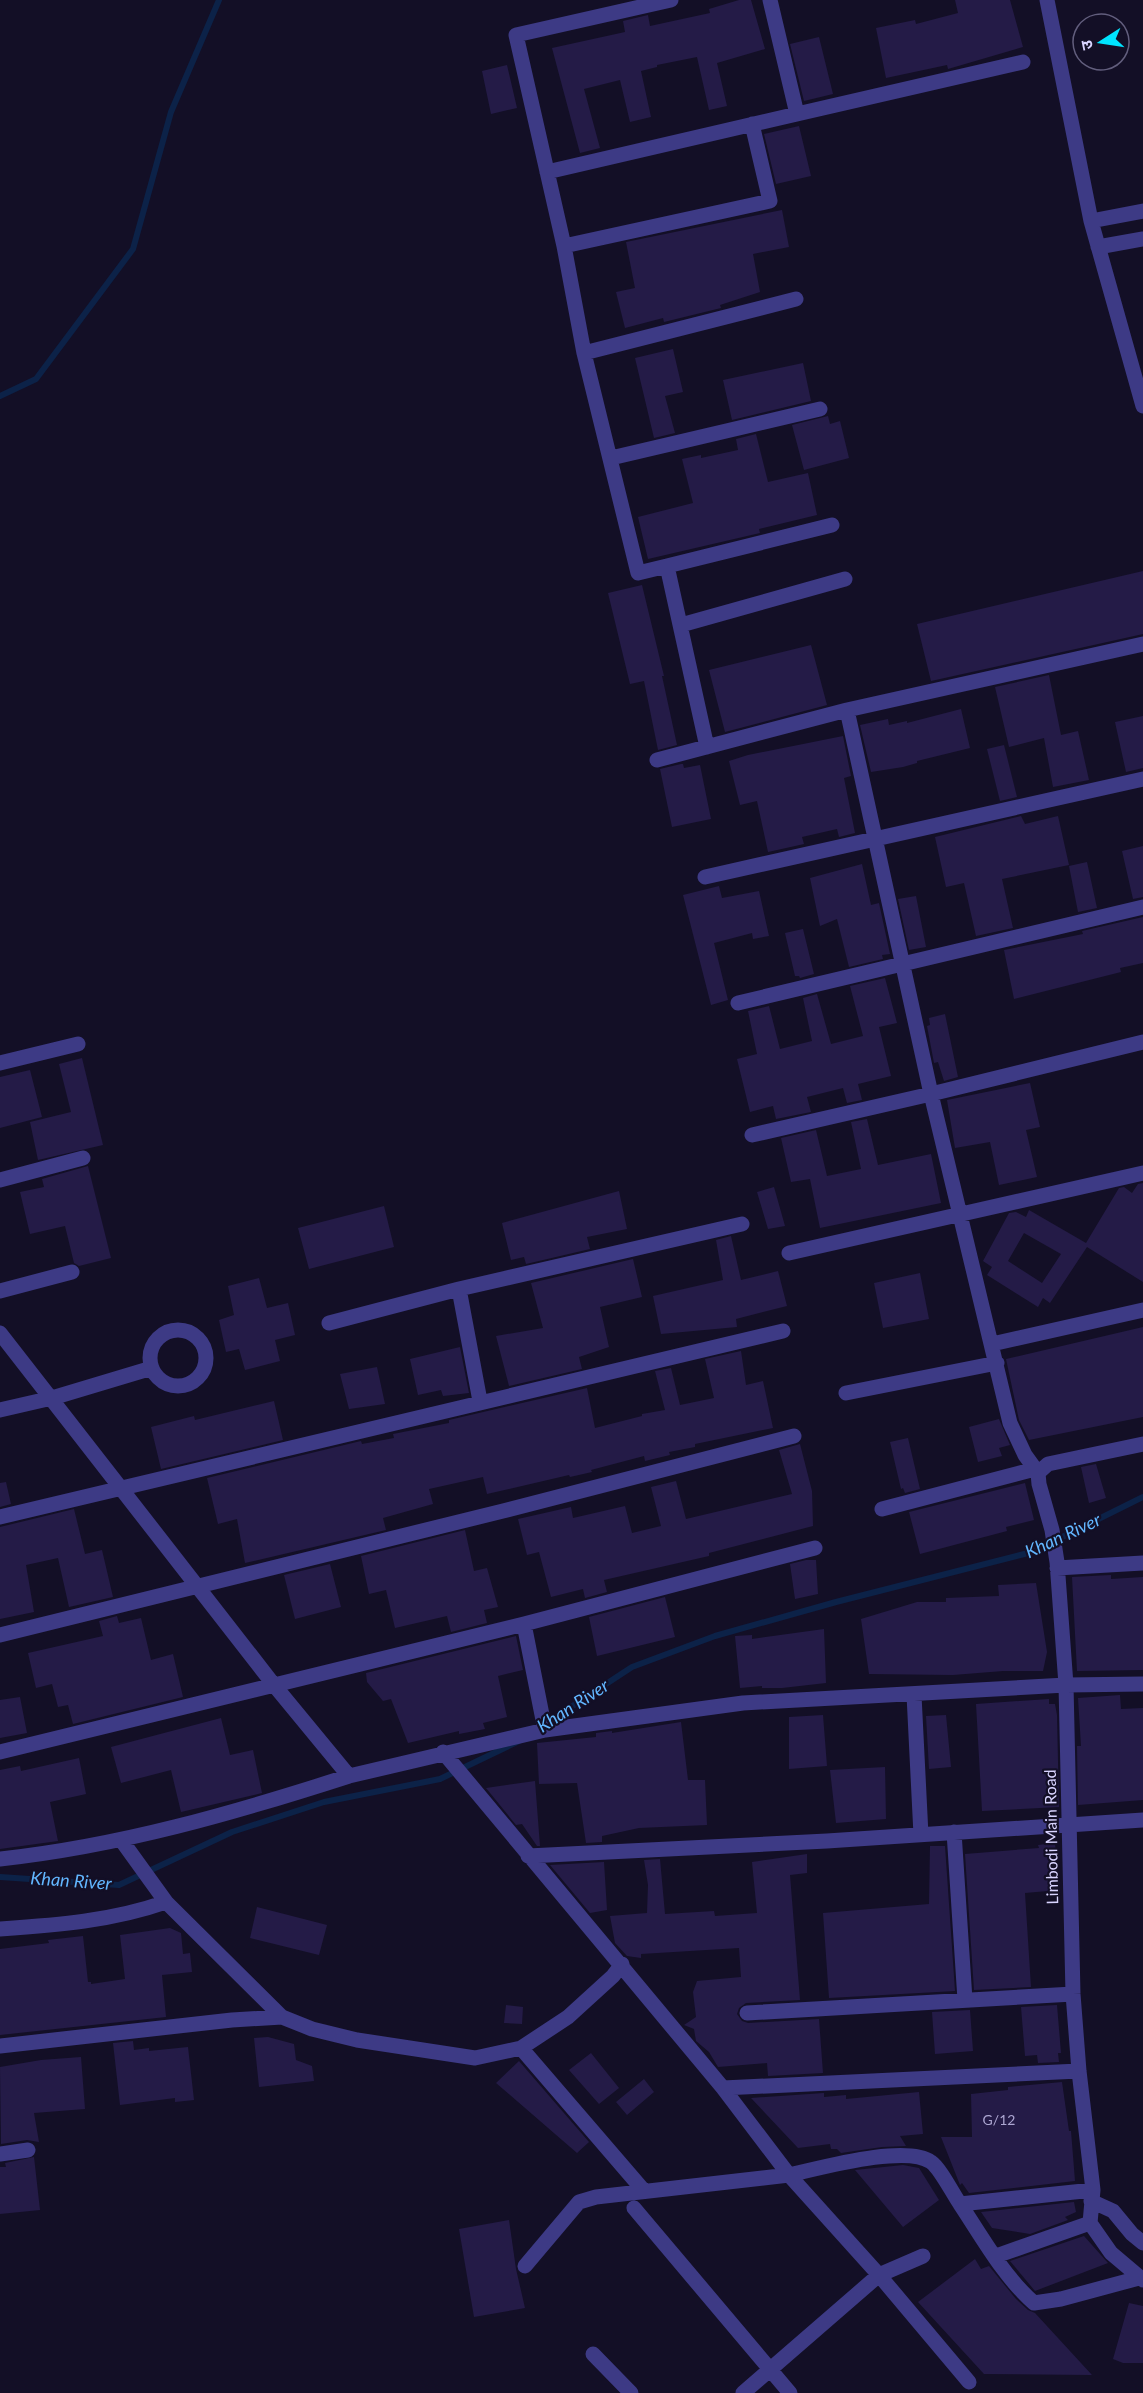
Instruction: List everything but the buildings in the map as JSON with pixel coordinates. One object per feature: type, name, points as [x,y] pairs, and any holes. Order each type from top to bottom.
[{"type":"street","points":[[671,0],[516,35],[564,246],[584,353],[638,573],[832,525]]},
{"type":"street","points":[[770,0],[797,114]]},
{"type":"street","points":[[1047,0],[1090,221],[1136,361],[1143,406]]},
{"type":"street","points":[[547,172],[1023,62]]},
{"type":"street","points":[[564,246],[770,201],[752,124]]},
{"type":"street","points":[[1090,221],[1143,211]]},
{"type":"street","points":[[1098,247],[1143,240]]},
{"type":"street","points":[[584,353],[796,299]]},
{"type":"street","points":[[611,458],[820,409]]},
{"type":"street","points":[[667,566],[707,747]]},
{"type":"street","points":[[681,625],[845,579]]},
{"type":"street","points":[[657,760],[847,710],[1143,644]]},
{"type":"street","name":"Limbodi Main Road","points":[[847,710],[931,1094],[1010,1423],[1025,1455],[1037,1471],[1052,1530],[1057,1565],[1066,1685],[1073,1994],[1092,2196],[1090,2223]]},
{"type":"street","points":[[705,877],[1143,779]]},
{"type":"street","points":[[738,1003],[1143,907]]},
{"type":"street","points":[[752,1135],[1143,1042]]},
{"type":"street","points":[[0,1063],[78,1044]]},
{"type":"street","points":[[0,1180],[83,1158]]},
{"type":"street","points":[[789,1253],[1143,1173]]},
{"type":"street","points":[[329,1323],[459,1289],[742,1224]]},
{"type":"street","points":[[0,1291],[72,1272]]},
{"type":"street","points":[[459,1289],[480,1401]]},
{"type":"street","points":[[992,1344],[1143,1310]]},
{"type":"street","points":[[0,1517],[122,1490],[480,1401],[783,1331]]},
{"type":"street","points":[[0,1334],[274,1685],[349,1776]]},
{"type":"street","points":[[846,1393],[997,1363]]},
{"type":"street","points":[[0,1410],[52,1398],[152,1368]]},
{"type":"street","points":[[0,1635],[503,1511],[794,1436]]},
{"type":"street","points":[[882,1509],[1037,1471],[1048,1464],[1143,1444]]},
{"type":"street","points":[[0,1752],[524,1624],[815,1548]]},
{"type":"street","points":[[1057,1565],[1143,1563]]},
{"type":"street","points":[[524,1624],[545,1730]]},
{"type":"street","points":[[0,1859],[42,1855],[122,1841],[202,1821],[349,1776],[443,1752],[545,1730],[743,1703],[1066,1685],[1143,1684]]},
{"type":"street","points":[[914,1695],[921,1835]]},
{"type":"street","points":[[443,1752],[528,1856],[622,1964],[723,2088],[789,2175],[879,2275],[969,2382]]},
{"type":"street","points":[[528,1856],[921,1835],[1070,1823],[1143,1820]]},
{"type":"street","points":[[954,1832],[964,2000]]},
{"type":"street","points":[[122,1841],[166,1902],[282,2017],[312,2029],[420,2051],[475,2058],[522,2048],[568,2017],[613,1976],[622,1964]]},
{"type":"street","points":[[0,1929],[101,1920],[141,1911],[166,1902]]},
{"type":"street","points":[[747,2013],[1073,1994]]},
{"type":"street","points":[[0,2046],[232,2020],[282,2017]]},
{"type":"street","points":[[522,2048],[644,2191]]},
{"type":"street","points":[[723,2088],[1079,2071]]},
{"type":"street","points":[[0,2154],[28,2150]]},
{"type":"street","points":[[525,2266],[579,2202],[596,2197],[789,2175],[895,2154],[915,2154],[932,2162],[996,2256],[1025,2295],[1034,2303],[1061,2299],[1141,2279]]},
{"type":"street","points":[[960,2204],[1092,2196],[1113,2211],[1132,2234],[1143,2243]]},
{"type":"street","points":[[634,2208],[790,2393]]},
{"type":"street","points":[[996,2256],[1090,2223],[1111,2253],[1141,2279]]},
{"type":"street","points":[[743,2393],[879,2275],[909,2264],[922,2256]]},
{"type":"street","points":[[593,2354],[631,2393]]},
{"type":"waterway","points":[[0,396],[36,379],[133,249],[171,112],[219,0]]},
{"type":"waterway","name":"Khan River","points":[[545,1724],[632,1667],[715,1636],[836,1602],[1032,1552],[1143,1497]]},
{"type":"waterway","name":"Khan River","points":[[0,1877],[119,1885],[232,1832],[324,1802],[440,1779],[519,1741]]}]
